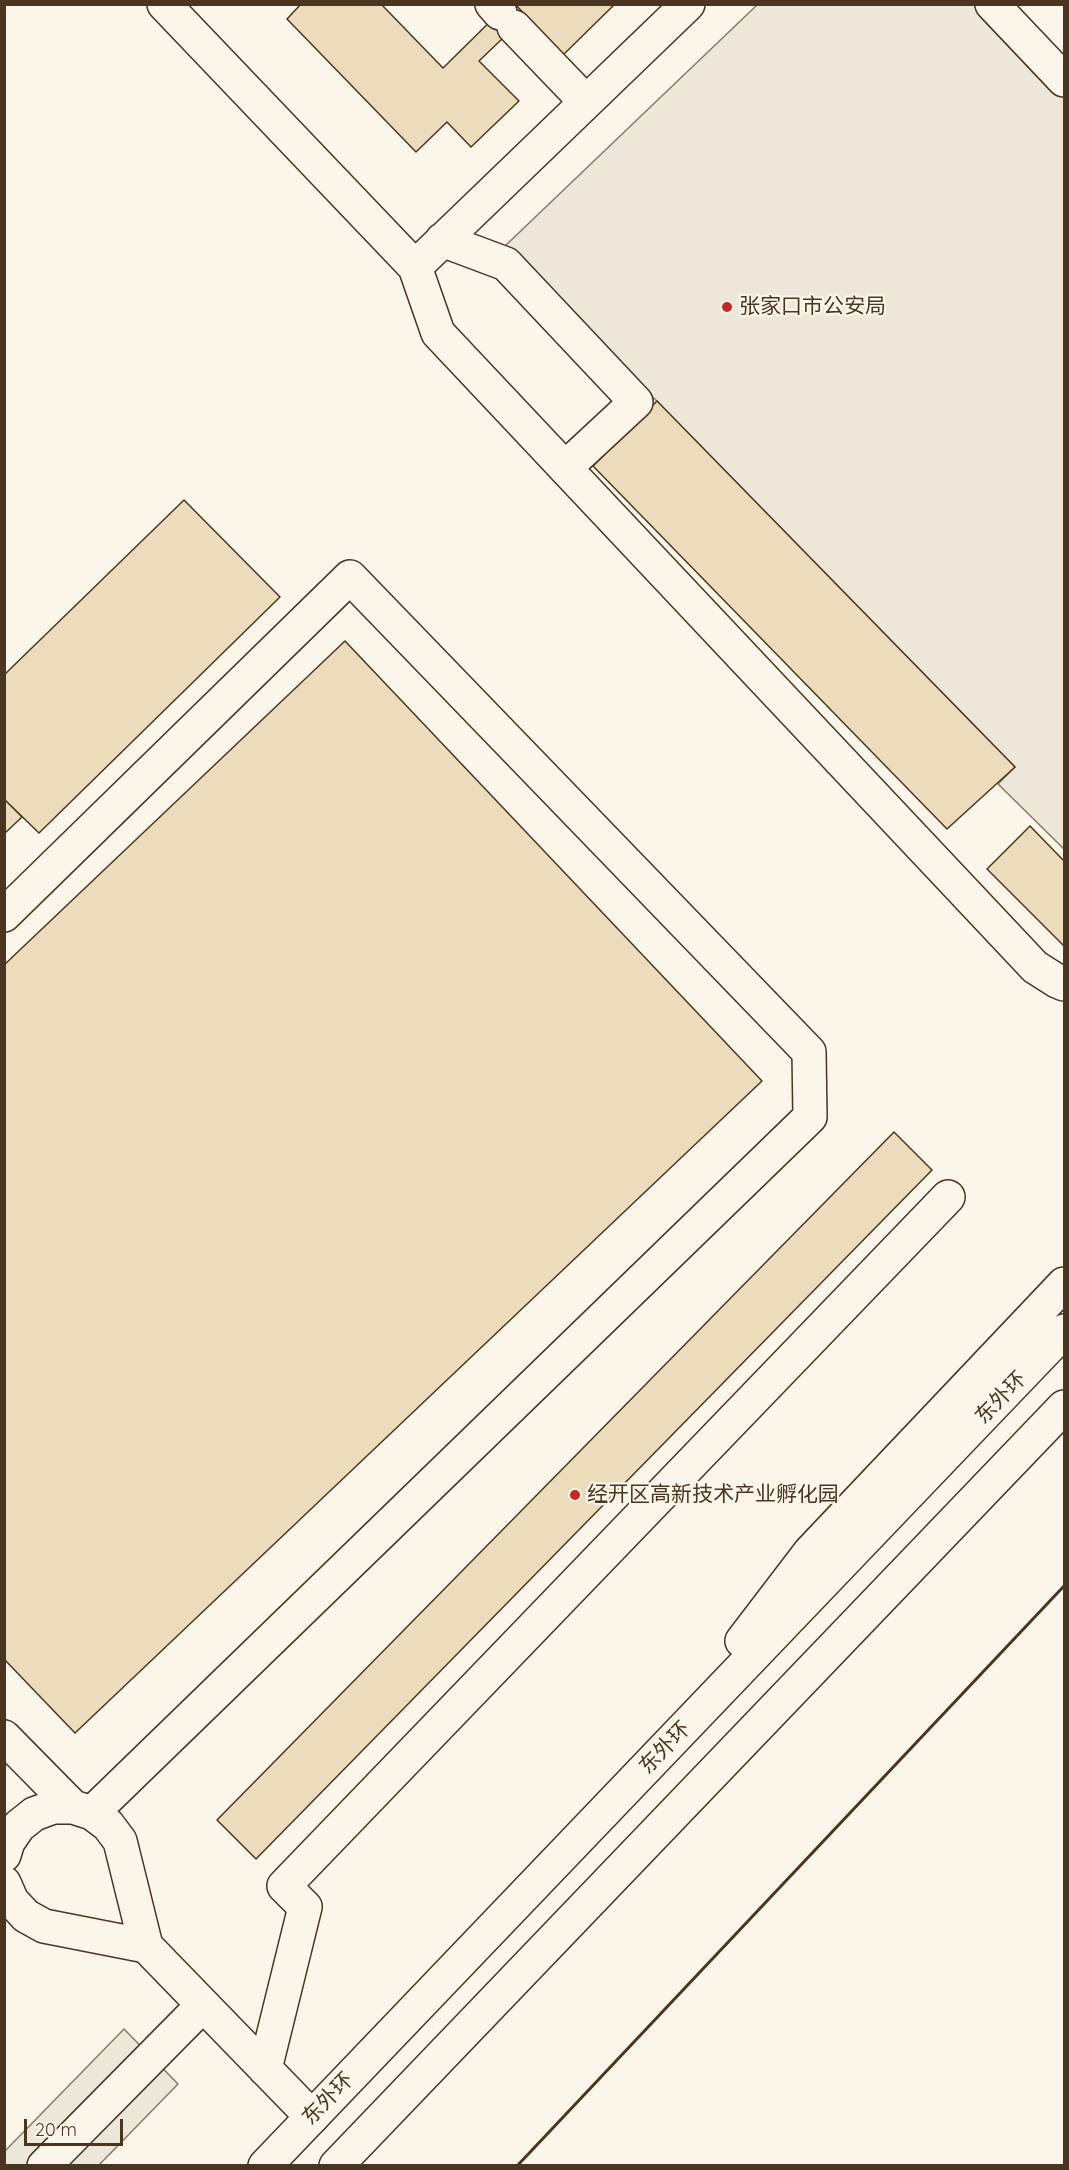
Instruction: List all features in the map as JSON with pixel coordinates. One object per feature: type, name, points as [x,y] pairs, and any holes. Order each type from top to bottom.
[{"type":"street","points":[[165,4],[414,267],[438,333],[1035,967],[1065,984]]},
{"type":"street","points":[[414,267],[688,4]]},
{"type":"street","points":[[992,4],[1064,77]]},
{"type":"street","points":[[502,15],[586,102]]},
{"type":"street","points":[[442,240],[506,264],[636,402],[565,468]]},
{"type":"street","points":[[4,915],[350,577],[809,1052],[810,1117],[83,1810],[53,1807],[12,1819],[4,1855]]},
{"type":"street","points":[[265,2069],[305,1907],[284,1886],[948,1197]]},
{"type":"street","points":[[642,1772],[810,1552],[1065,1284]]},
{"type":"street","name":"东外环","points":[[265,2166],[1065,1331]]},
{"type":"street","points":[[336,2166],[1062,1410]]},
{"type":"street","points":[[4,1737],[83,1810],[108,1825],[120,1841],[146,1946],[312,2117]]},
{"type":"street","points":[[4,1883],[12,1901],[26,1916],[44,1926],[146,1946]]},
{"type":"street","points":[[44,2166],[203,2005]]},
{"type":"shaded area","points":[[757,5],[981,5],[1064,91],[1064,849],[998,784],[1015,767],[505,246]]},
{"type":"shaded area","points":[[124,2029],[178,2084],[99,2165],[5,2165],[4,2152]]},
{"type":"building","points":[[301,4],[381,4],[443,68],[508,4],[515,4],[526,16],[479,61],[519,101],[471,147],[447,122],[416,152],[287,19]]},
{"type":"building","points":[[515,4],[615,4],[563,55]]},
{"type":"building","points":[[657,401],[1015,767],[947,829],[593,466]]},
{"type":"building","points":[[184,500],[280,597],[39,833],[4,799],[4,675]]},
{"type":"building","points":[[345,641],[762,1081],[75,1733],[4,1659],[4,965]]},
{"type":"building","points":[[4,799],[22,817],[4,834]]},
{"type":"building","points":[[1030,826],[1064,861],[1064,946],[987,869]]},
{"type":"building","name":"经开区高新技术产业孵化园","points":[[894,1132],[932,1170],[256,1859],[217,1820]]},
{"type":"wall","points":[[517,2166],[1064,1586]]},
{"type":"place","name":"张家口市公安局","points":[[727,307]]},
{"type":"place","name":"经开区高新技术产业孵化园","points":[[575,1495]]}]
